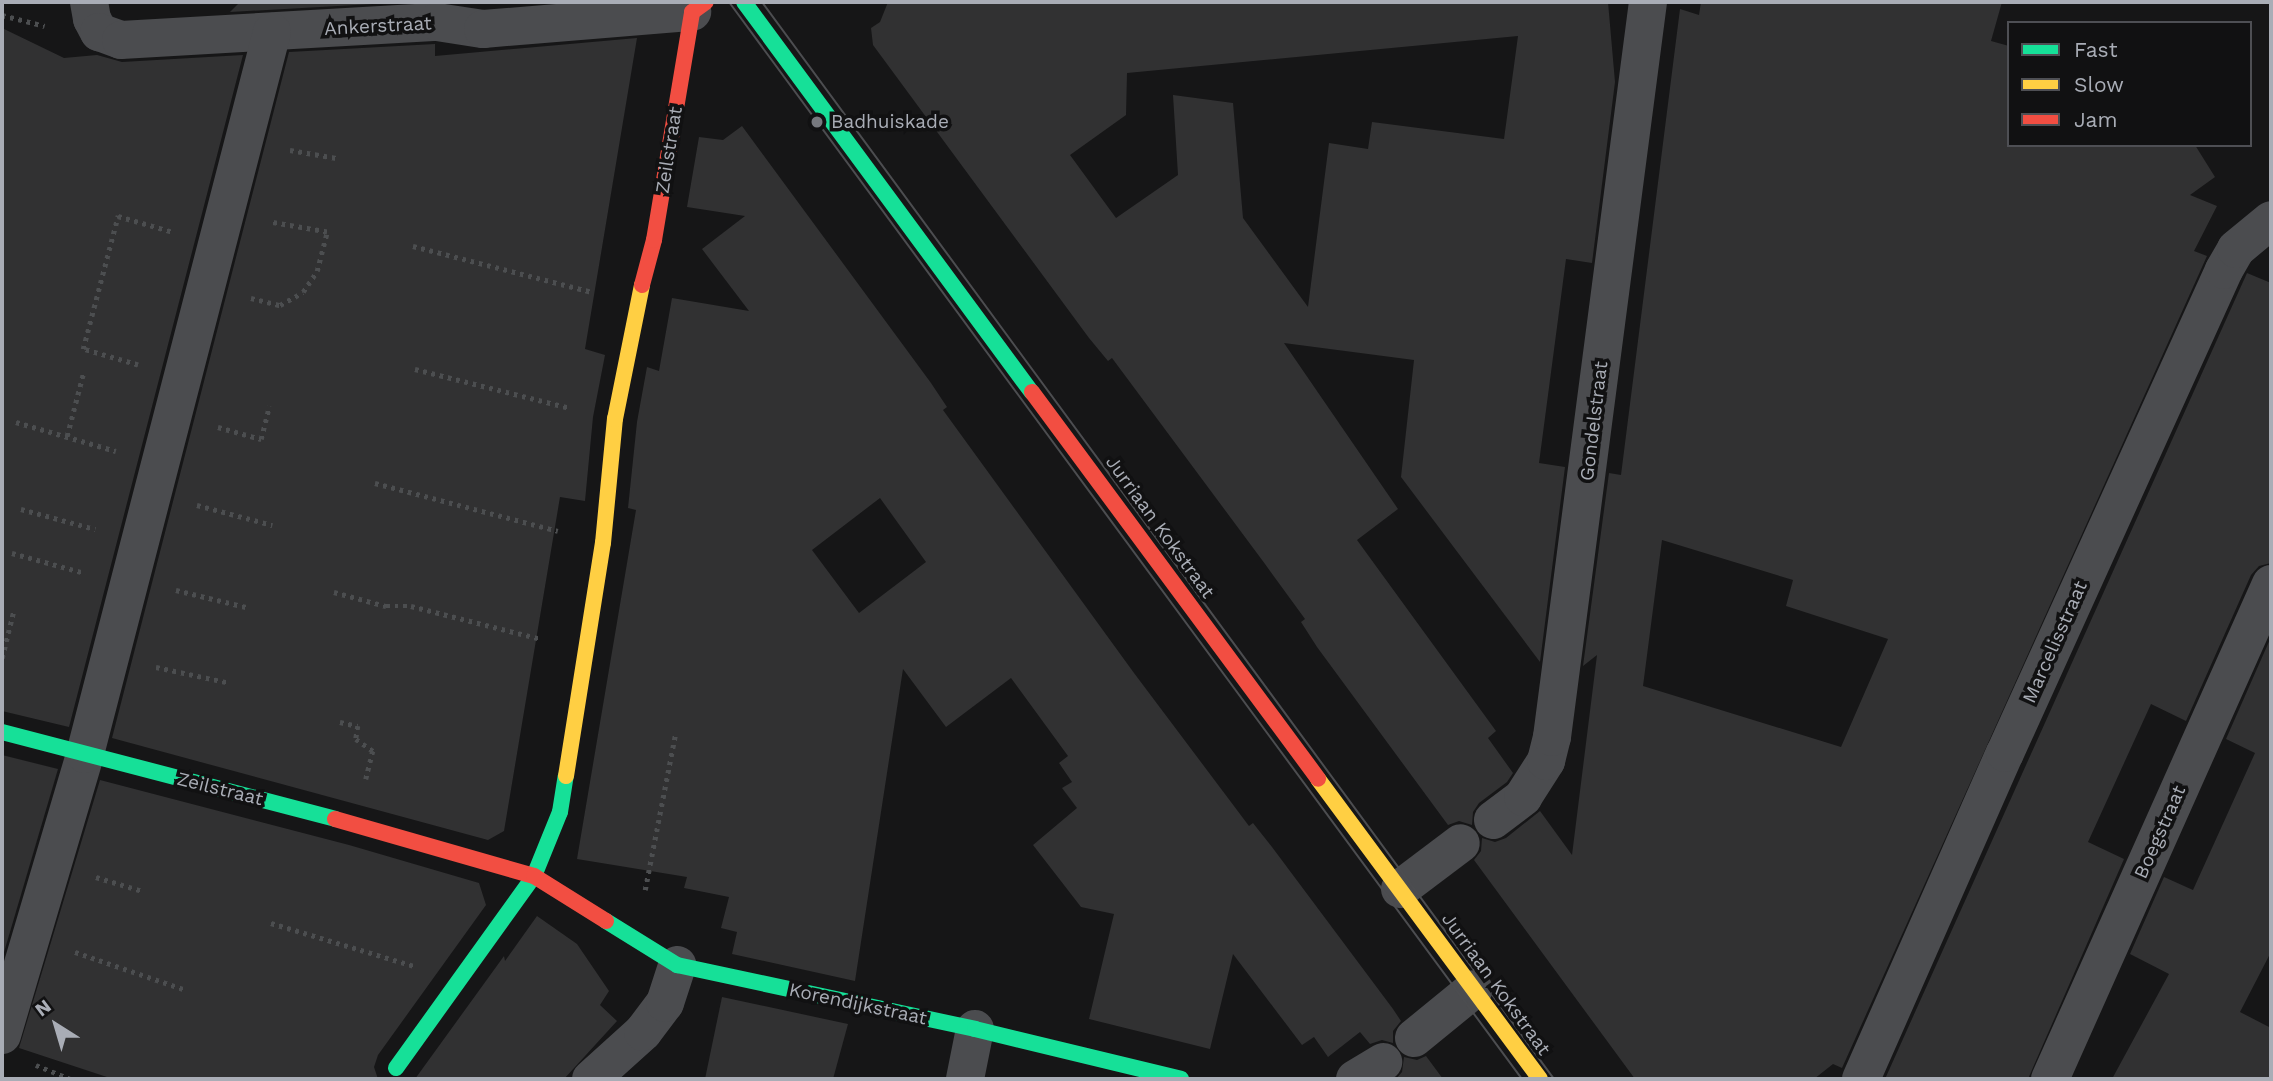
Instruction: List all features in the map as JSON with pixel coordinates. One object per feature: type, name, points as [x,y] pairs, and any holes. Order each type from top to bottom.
[{"type":"street","name":"Ankerstraat","points":[[89,2],[92,19],[99,32],[121,40],[438,22],[483,29],[699,7]]},
{"type":"street","name":"Jurriaan Kokstraat","points":[[744,2],[1540,1079]]},
{"type":"street","name":"Gondelstraat","points":[[1493,820],[1523,797],[1546,761],[1552,737],[1648,2]]},
{"type":"street","name":"Zeilstraat","points":[[397,1068],[534,876],[560,812],[603,543],[615,419],[637,303],[654,240],[699,7]]},
{"type":"street","points":[[2,1035],[85,754],[272,32]]},
{"type":"street","name":"Marcelisstraat","points":[[1861,1079],[2224,270],[2236,249],[2271,220]]},
{"type":"street","name":"Boegstraat","points":[[2050,1079],[2271,584]]},
{"type":"street","name":"Zeilstraat","points":[[2,732],[355,824],[534,876],[677,965]]},
{"type":"street","points":[[1400,890],[1461,844]]},
{"type":"street","points":[[591,1079],[643,1032],[665,1003],[677,965]]},
{"type":"street","name":"Korendijkstraat","points":[[677,965],[975,1029],[1181,1079]]},
{"type":"street","points":[[1414,1038],[1474,989]]},
{"type":"street","points":[[965,1079],[975,1029]]},
{"type":"path","points":[[182,379],[83,349],[118,216],[221,229],[327,232],[317,271],[309,285],[280,305],[206,288]]},
{"type":"path","points":[[413,246],[637,303]]},
{"type":"path","points":[[415,369],[615,419]]},
{"type":"path","points":[[67,436],[83,374]]},
{"type":"path","points":[[173,415],[261,439],[269,406]]},
{"type":"path","points":[[16,422],[67,436],[156,478],[272,525]]},
{"type":"path","points":[[375,483],[603,543]]},
{"type":"path","points":[[21,509],[140,541]]},
{"type":"path","points":[[12,553],[98,577],[130,579],[246,607]]},
{"type":"path","points":[[334,592],[386,606],[411,606],[587,651]]},
{"type":"path","points":[[2,658],[15,609]]},
{"type":"path","points":[[110,658],[226,682]]},
{"type":"path","points":[[340,722],[358,726],[356,739],[373,751],[355,824]]},
{"type":"path","points":[[626,933],[649,882],[675,735]]},
{"type":"path","points":[[271,923],[458,979]]},
{"type":"path","points":[[31,937],[186,989]]},
{"type":"building","points":[[240,2],[408,2],[230,12]]},
{"type":"building","points":[[888,2],[1608,2],[1615,82],[1592,263],[1566,259],[1539,463],[1565,467],[1540,662],[1401,477],[1414,360],[1284,343],[1398,509],[1357,540],[1496,731],[1488,738],[1513,773],[1507,782],[1479,803],[1473,812],[1472,825],[1459,821],[1448,825],[1317,647],[1301,622],[1305,619],[1265,564],[1112,358],[1108,361],[1089,338],[873,45],[871,28],[880,22]],"holes":[[[1518,36],[1504,139],[1372,122],[1368,149],[1329,143],[1308,307],[1243,218],[1233,103],[1173,95],[1178,175],[1116,218],[1070,155],[1126,115],[1127,73]]]},
{"type":"building","points":[[1701,2],[2002,2],[1991,41],[2007,45],[2007,147],[2196,147],[2215,177],[2190,195],[2217,206],[2194,251],[2207,256],[1842,1068],[1833,1064],[1814,1079],[1635,1079],[1474,860],[1481,851],[1482,838],[1495,842],[1506,838],[1540,811],[1572,855],[1597,655],[1583,666],[1609,473],[1621,475],[1680,9],[1699,15]],"holes":[[[1662,540],[1793,580],[1786,606],[1888,639],[1841,747],[1643,686]]]},
{"type":"building","points":[[2,28],[64,58],[97,55],[122,62],[243,55],[69,727],[2,711]]},
{"type":"building","points":[[637,38],[585,349],[605,355],[593,417],[585,501],[560,497],[504,831],[488,840],[112,738],[289,52],[435,44],[435,56]]},
{"type":"building","points":[[742,126],[931,383],[947,407],[943,410],[1134,673],[1249,826],[1253,823],[1272,847],[1393,1009],[1401,1021],[1393,1031],[1393,1043],[1382,1040],[1370,1044],[1360,1032],[1328,1057],[1314,1037],[1302,1045],[1233,954],[1210,1049],[1089,1019],[1114,914],[1081,907],[1033,845],[1077,808],[1062,788],[1072,782],[1059,763],[1068,756],[1011,678],[946,727],[903,669],[855,981],[732,954],[737,932],[721,928],[729,897],[684,888],[687,877],[577,859],[636,510],[628,508],[637,422],[647,367],[659,371],[672,298],[749,311],[702,249],[745,216],[687,207],[699,137],[723,140]],"holes":[[[880,498],[926,562],[859,613],[812,550]]]},
{"type":"building","points":[[2247,273],[2271,283],[2271,563],[2259,566],[2251,575],[2186,721],[2151,704],[2088,842],[2124,859],[2028,1079],[1885,1079]]},
{"type":"building","points":[[2271,637],[2271,952],[2240,1012],[2271,1028],[2271,1079],[2112,1079],[2169,974],[2130,954],[2164,877],[2193,890],[2255,753],[2226,739]]},
{"type":"building","points":[[2,755],[58,769],[2,959]]},
{"type":"building","points":[[100,780],[349,845],[479,883],[486,905],[378,1055],[374,1067],[378,1079],[113,1079],[19,1048]]},
{"type":"building","points":[[537,916],[577,944],[609,991],[600,1005],[617,1021],[564,1079],[415,1079],[504,956],[505,961]]},
{"type":"building","points":[[722,997],[848,1024],[833,1079],[705,1079]]},
{"type":"building","points":[[1426,1056],[1443,1079],[1396,1079],[1402,1072],[1404,1057],[1417,1060]]},
{"type":"tram line","points":[[729,2],[1522,1079]]},
{"type":"tram line","points":[[762,2],[1554,1079]]},
{"type":"traffic: fast","points":[[744,2],[1032,392]]},
{"type":"traffic: fast","points":[[2,732],[335,819]]},
{"type":"traffic: fast","points":[[396,1068],[534,876],[560,812],[566,776]]},
{"type":"traffic: fast","points":[[606,921],[677,965],[975,1029],[1181,1079]]},
{"type":"traffic: slow","points":[[566,776],[603,543],[615,419],[642,285]]},
{"type":"traffic: slow","points":[[1318,779],[1540,1079]]},
{"type":"traffic: jam","points":[[642,285],[654,240],[692,12],[706,2]]},
{"type":"traffic: jam","points":[[1032,392],[1318,779]]},
{"type":"traffic: jam","points":[[335,819],[534,876],[606,921]]},
{"type":"place","name":"Badhuiskade","points":[[817,122]]}]
